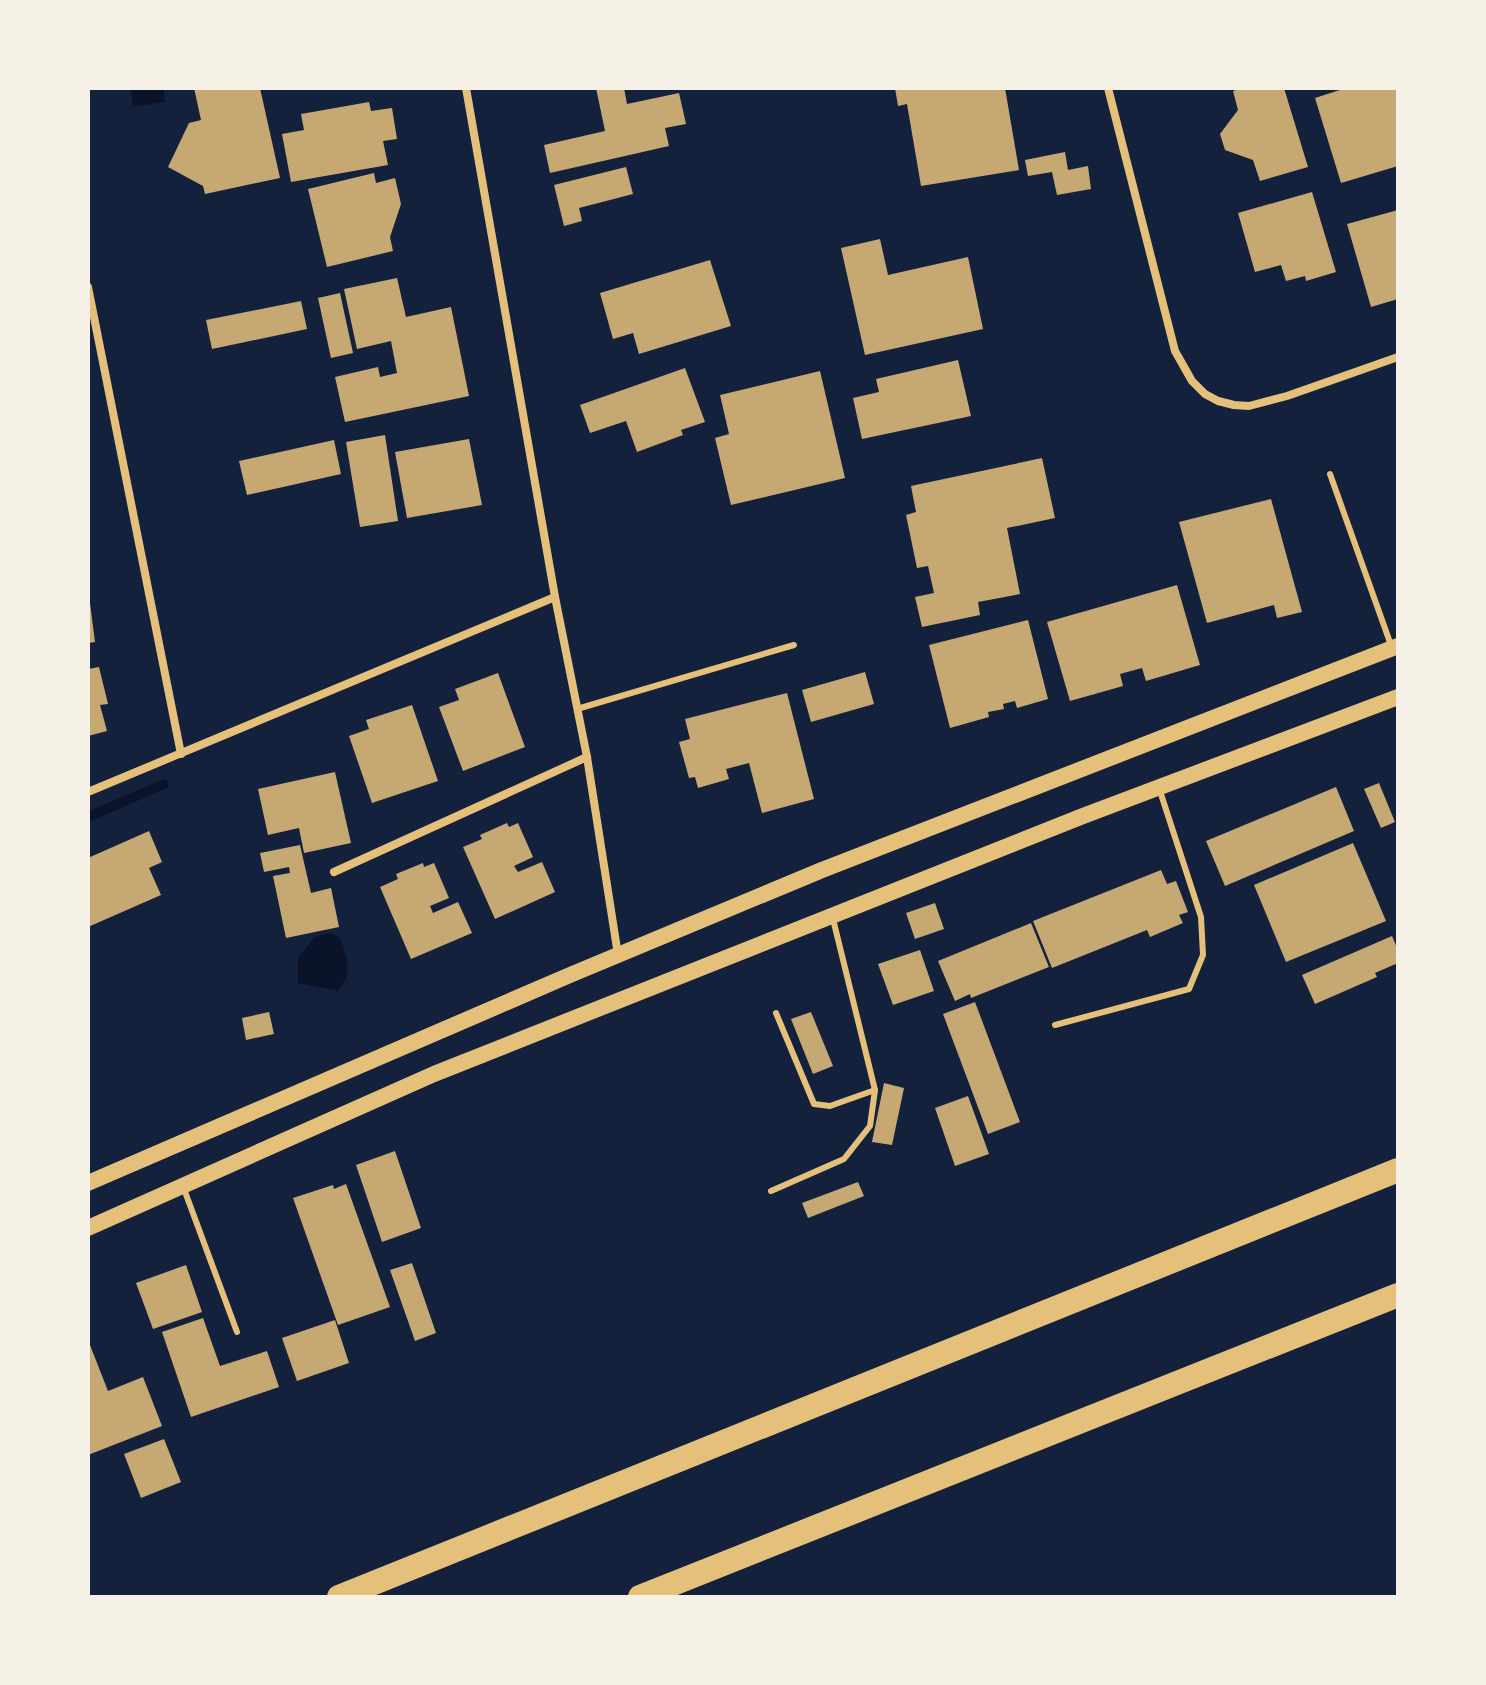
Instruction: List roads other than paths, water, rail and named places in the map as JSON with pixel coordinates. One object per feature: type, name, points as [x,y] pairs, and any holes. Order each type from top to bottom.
[{"type":"highway","points":[[339,1597],[1398,1170]]},
{"type":"highway","points":[[640,1597],[1398,1295]]},
{"type":"main road","points":[[88,1183],[822,870],[1395,647]]},
{"type":"main road","points":[[88,1228],[434,1074],[1159,787],[1398,697]]},
{"type":"street","points":[[466,88],[555,597],[587,757],[618,955]]},
{"type":"street","points":[[1108,88],[1175,351],[1192,381],[1205,394],[1218,401],[1249,406],[1398,357]]},
{"type":"street","points":[[88,287],[181,754]]},
{"type":"street","points":[[88,792],[555,597]]},
{"type":"street","points":[[334,872],[587,757]]},
{"type":"lane","points":[[1330,474],[1395,647]]},
{"type":"lane","points":[[577,709],[794,645]]},
{"type":"lane","points":[[1055,1025],[1189,989],[1203,955],[1201,917],[1159,787]]},
{"type":"lane","points":[[771,1191],[844,1159],[870,1126],[875,1090],[832,915]]},
{"type":"lane","points":[[776,1013],[814,1104],[830,1106],[875,1090]]},
{"type":"lane","points":[[182,1186],[237,1332]]},
{"type":"water","points":[[131,88],[163,88],[165,102],[133,107]]},
{"type":"water","points":[[329,933],[339,936],[345,951],[347,968],[343,983],[338,991],[298,983],[298,957],[315,937]]},
{"type":"waterway","points":[[88,817],[164,784]]}]
